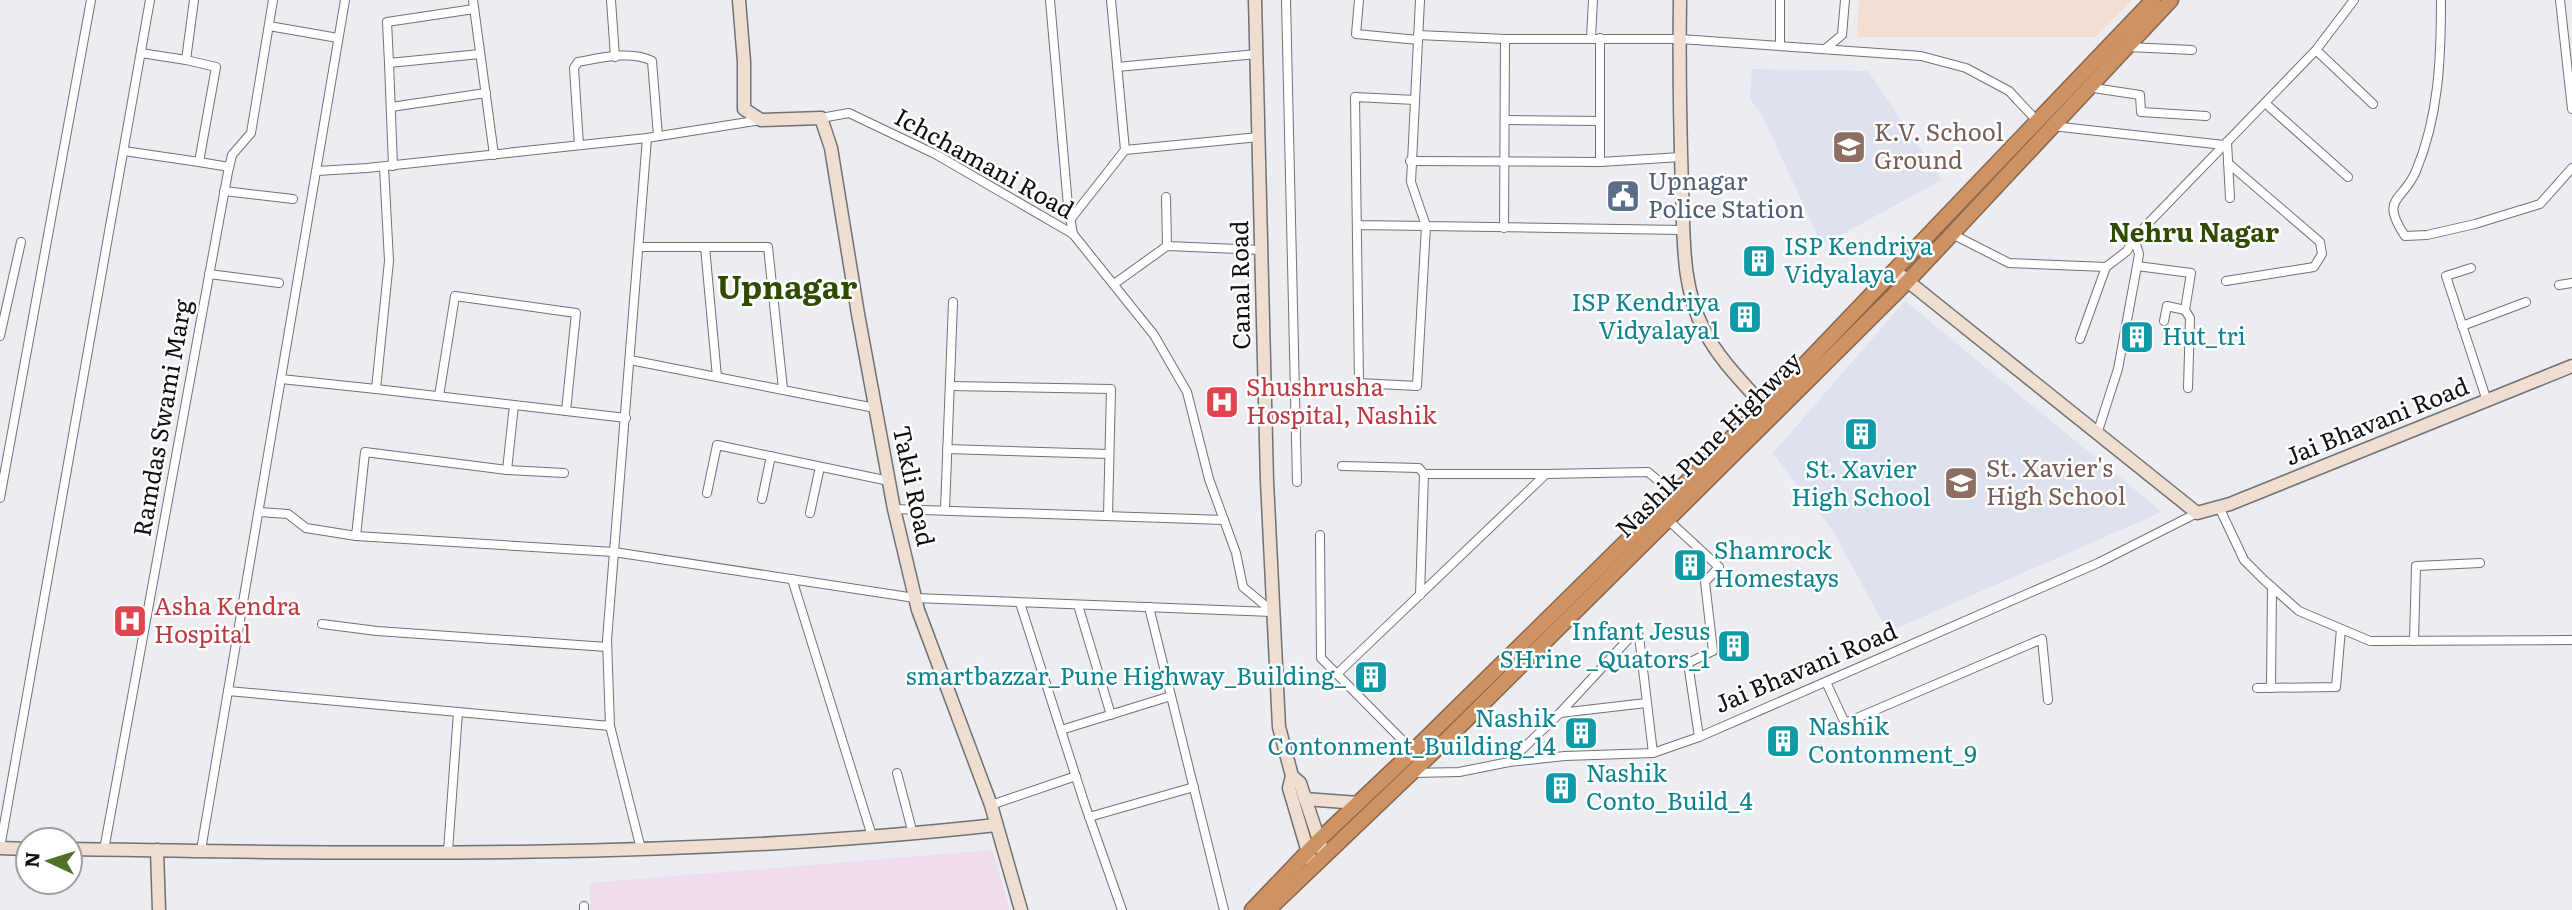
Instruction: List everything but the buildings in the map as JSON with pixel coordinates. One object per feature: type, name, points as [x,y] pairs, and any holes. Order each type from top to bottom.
[{"type":"highway","name":"Nashik Pune Highway","points":[[1252,910],[1310,859],[1325,856],[1408,773],[1447,739],[1907,282],[1952,234],[2153,0]]},
{"type":"highway","name":"Nashik Pune Highway","points":[[1268,910],[1310,859],[1318,840],[1413,751],[1764,406],[1895,271],[2045,124],[2087,87],[2171,0]]},
{"type":"street","points":[[0,498],[91,0]]},
{"type":"street","points":[[0,849],[150,0]]},
{"type":"street","points":[[186,60],[194,0]]},
{"type":"street","name":"Ramdas Swami Marg","points":[[104,850],[224,191],[232,155],[251,132],[273,0]]},
{"type":"street","points":[[201,850],[345,0]]},
{"type":"street","points":[[611,0],[615,57]]},
{"type":"street","points":[[739,0],[744,62],[744,109],[761,120]]},
{"type":"street","points":[[1050,0],[1073,234]]},
{"type":"street","points":[[1070,220],[1125,150],[1111,0]]},
{"type":"street","name":"Canal Road","points":[[1255,0],[1267,481],[1279,727],[1292,776],[1289,788],[1310,859]]},
{"type":"street","points":[[1286,0],[1297,482]]},
{"type":"street","points":[[1359,0],[1356,34],[1505,39],[1680,39],[1922,56],[1966,68],[2009,90],[2045,124],[2225,143]]},
{"type":"street","points":[[1415,100],[1355,97],[1359,383],[1417,386],[1426,226],[1411,182],[1410,161],[1415,100],[1420,0]]},
{"type":"street","points":[[1593,0],[1600,162]]},
{"type":"street","points":[[1680,0],[1683,230],[1690,295],[1704,331],[1730,368],[1764,406]]},
{"type":"street","points":[[1780,0],[1780,46]]},
{"type":"street","points":[[1825,49],[1842,35],[1845,0]]},
{"type":"street","points":[[2080,340],[2106,267],[2127,251],[2134,238],[2316,50],[2354,0]]},
{"type":"street","points":[[2441,0],[2437,100],[2415,174],[2395,200],[2393,214],[2405,236],[2427,235],[2475,224],[2540,204],[2572,168]]},
{"type":"street","points":[[2560,0],[2572,110]]},
{"type":"street","points":[[376,389],[389,261],[388,166],[391,107],[387,22],[474,5],[494,155]]},
{"type":"street","points":[[269,26],[338,38]]},
{"type":"street","points":[[1504,228],[1505,39]]},
{"type":"street","points":[[2125,47],[2192,50]]},
{"type":"street","points":[[2316,50],[2373,104]]},
{"type":"street","points":[[141,53],[216,67],[199,162]]},
{"type":"street","points":[[389,63],[480,54]]},
{"type":"street","points":[[1117,66],[1257,54]]},
{"type":"street","points":[[579,145],[574,68],[578,62],[615,57],[643,56],[652,61],[658,136]]},
{"type":"street","points":[[2087,87],[2140,95],[2141,112],[2206,116]]},
{"type":"street","points":[[391,107],[485,93]]},
{"type":"street","points":[[2265,103],[2348,177]]},
{"type":"street","name":"Ichchamani Road","points":[[821,118],[849,113],[937,155],[1073,234],[1154,335],[1187,393],[1209,479],[1236,553],[1243,587],[1273,612]]},
{"type":"street","points":[[317,171],[647,138],[761,120],[821,118]]},
{"type":"street","name":"Takli Road","points":[[821,118],[831,148],[875,408],[894,509],[915,598],[991,805],[1021,910]]},
{"type":"street","points":[[1506,120],[1600,121]]},
{"type":"street","points":[[1125,150],[1259,137]]},
{"type":"street","points":[[641,849],[610,726],[607,648],[647,138]]},
{"type":"street","points":[[2225,143],[2231,198]]},
{"type":"street","points":[[124,151],[229,167]]},
{"type":"street","points":[[1410,161],[1600,162],[1681,157]]},
{"type":"street","points":[[2226,281],[2314,267],[2322,254],[2320,242],[2228,163]]},
{"type":"street","points":[[224,191],[293,199]]},
{"type":"street","points":[[1166,197],[1167,246]]},
{"type":"street","points":[[1358,225],[1683,230]]},
{"type":"street","points":[[1952,234],[2009,263],[2106,267]]},
{"type":"street","points":[[2097,433],[2118,369],[2139,254],[2134,238]]},
{"type":"street","points":[[0,336],[21,242]]},
{"type":"street","points":[[1114,284],[1167,246],[1262,250]]},
{"type":"street","points":[[639,247],[768,247],[783,389]]},
{"type":"street","points":[[705,247],[717,377]]},
{"type":"street","points":[[2137,266],[2191,273],[2185,310],[2190,318],[2188,388]]},
{"type":"street","points":[[2471,268],[2446,276],[2487,401]]},
{"type":"street","points":[[1895,271],[2197,513]]},
{"type":"street","points":[[209,274],[279,283]]},
{"type":"street","points":[[2559,285],[2572,283]]},
{"type":"street","points":[[439,396],[454,296],[576,313],[566,411]]},
{"type":"street","points":[[945,510],[953,302]]},
{"type":"street","points":[[2462,326],[2526,302]]},
{"type":"street","points":[[2164,321],[2167,306],[2185,310]]},
{"type":"street","points":[[630,360],[875,408]]},
{"type":"street","name":"Jai Bhavani Road","points":[[1408,773],[1459,772],[1509,762],[1565,756],[1653,753],[1699,737],[2098,563],[2197,513],[2220,507],[2572,366]]},
{"type":"street","points":[[281,379],[626,418]]},
{"type":"street","points":[[950,387],[1111,389],[1108,516]]},
{"type":"street","points":[[507,470],[514,405]]},
{"type":"street","points":[[707,493],[717,444],[889,481]]},
{"type":"street","points":[[947,449],[1109,454]]},
{"type":"street","points":[[356,536],[365,452],[507,470],[564,473]]},
{"type":"street","points":[[762,499],[771,456]]},
{"type":"street","points":[[1342,466],[1419,468],[1424,474],[1420,595]]},
{"type":"street","points":[[810,513],[820,467]]},
{"type":"street","points":[[1424,474],[1648,472],[1674,494]]},
{"type":"street","points":[[1337,674],[1546,474]]},
{"type":"street","points":[[2220,507],[2244,561],[2272,587],[2299,611],[2370,641],[2572,640]]},
{"type":"street","points":[[894,509],[1224,520]]},
{"type":"street","points":[[259,512],[288,514],[306,528],[356,536],[614,552],[915,598],[1273,612]]},
{"type":"street","points":[[1667,519],[1719,567],[1705,582],[1713,651],[1688,663],[1699,737]]},
{"type":"street","points":[[1320,535],[1321,658],[1413,751]]},
{"type":"street","points":[[2414,642],[2416,566],[2480,563]]},
{"type":"street","points":[[792,579],[872,836]]},
{"type":"street","points":[[2271,688],[2272,587]]},
{"type":"street","points":[[1020,603],[1122,910]]},
{"type":"street","points":[[1078,605],[1111,715]]},
{"type":"street","points":[[1149,607],[1224,910]]},
{"type":"street","points":[[322,624],[377,631],[607,648]]},
{"type":"street","points":[[2257,688],[2336,687],[2341,629]]},
{"type":"street","points":[[1509,762],[1636,634],[1639,636],[1653,753]]},
{"type":"street","points":[[1826,682],[1845,723],[2042,639],[2048,700]]},
{"type":"street","points":[[228,691],[610,726]]},
{"type":"street","points":[[1061,730],[1171,696]]},
{"type":"street","points":[[1560,713],[1646,703]]},
{"type":"street","points":[[448,851],[458,712]]},
{"type":"street","points":[[897,773],[913,834]]},
{"type":"street","points":[[991,805],[1076,776]]},
{"type":"street","name":"Canal Road","points":[[1292,776],[1300,783],[1325,856]]},
{"type":"street","points":[[1089,817],[1194,787]]},
{"type":"street","points":[[1305,799],[1358,803]]},
{"type":"street","points":[[84,849],[551,852],[913,834],[996,825]]},
{"type":"street","points":[[158,850],[159,910]]},
{"type":"shaded area","points":[[1859,0],[2132,0],[2096,37],[1857,37]]},
{"type":"shaded area","name":"K.V. School Ground","points":[[1752,69],[1868,71],[1942,180],[1822,245],[1762,115],[1750,99]]},
{"type":"shaded area","name":"St. Xavier's High School","points":[[1905,301],[2162,512],[1888,632],[1833,531],[1773,453]]},
{"type":"shaded area","points":[[992,850],[1010,910],[590,910],[590,883]]},
{"type":"place","name":"K.V. School Ground","points":[[1849,147]]},
{"type":"place","name":"Upnagar Police Station","points":[[1623,196]]},
{"type":"place","name":"ISP Kendriya Vidyalaya","points":[[1759,261]]},
{"type":"place","name":"ISP Kendriya Vidyalaya1","points":[[1745,317]]},
{"type":"place","name":"Hut_tri","points":[[2137,337]]},
{"type":"place","name":"Shushrusha Hospital, Nashik","points":[[1222,402]]},
{"type":"place","name":"St. Xavier High School","points":[[1861,434]]},
{"type":"place","name":"St. Xavier's High School","points":[[1961,483]]},
{"type":"place","name":"Shamrock Homestays","points":[[1690,565]]},
{"type":"place","name":"Asha Kendra Hospital","points":[[130,621]]},
{"type":"place","name":"Infant Jesus SHrine _Quators_1","points":[[1734,646]]},
{"type":"place","name":"smartbazzar_Pune Highway_Building_","points":[[1371,677]]},
{"type":"place","name":"Nashik Contonment_Building_14","points":[[1581,733]]},
{"type":"place","name":"Nashik Contonment_9","points":[[1783,741]]},
{"type":"place","name":"Nashik Conto_Build_4","points":[[1561,788]]},
{"type":"district","name":"Nehru Nagar","points":[[2194,233]]},
{"type":"district","name":"Upnagar","points":[[787,288]]}]
